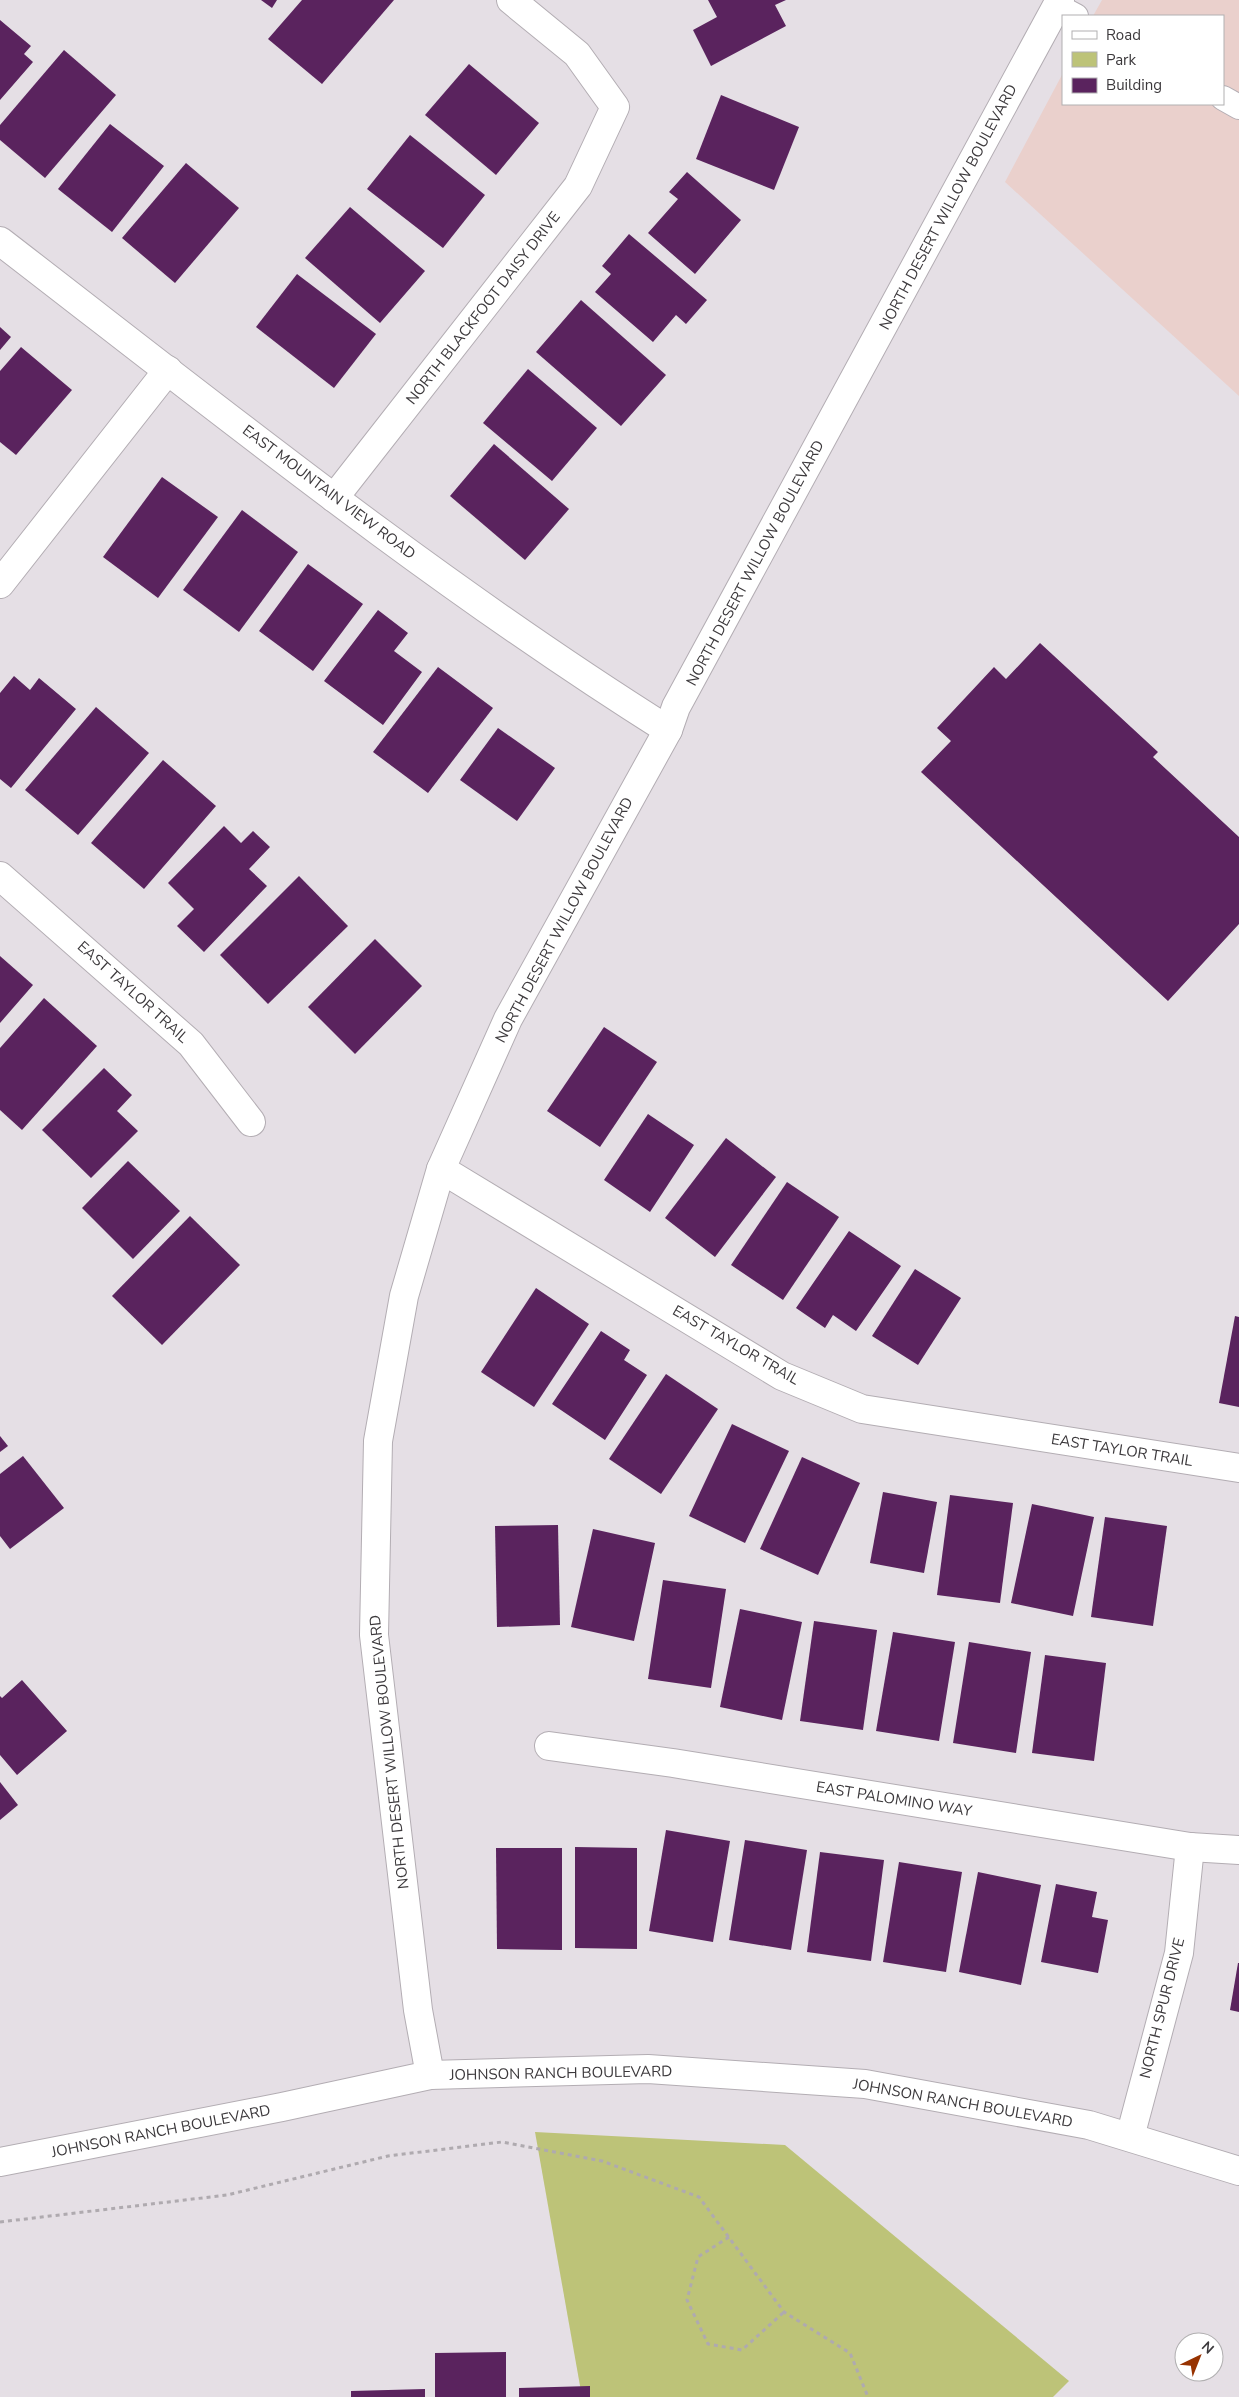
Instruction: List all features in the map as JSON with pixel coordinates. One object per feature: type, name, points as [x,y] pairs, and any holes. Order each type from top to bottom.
[{"type":"street","name":"NORTH BLACKFOOT DAISY DRIVE","points":[[334,498],[578,186],[615,107],[577,54],[511,0]]},
{"type":"street","name":"NORTH DESERT WILLOW BOULEVARD","points":[[430,2075],[415,1991],[374,1635],[378,1441],[404,1296],[441,1169],[508,1019],[668,730],[681,699],[1064,7]]},
{"type":"street","name":"EAST MOUNTAIN VIEW ROAD","points":[[0,241],[334,498],[584,677],[668,730]]},
{"type":"street","points":[[0,584],[168,370]]},
{"type":"street","name":"EAST TAYLOR TRAIL","points":[[0,876],[191,1044],[251,1122]]},
{"type":"street","name":"EAST TAYLOR TRAIL","points":[[441,1169],[782,1376],[862,1409],[1239,1468]]},
{"type":"street","name":"EAST PALOMINO WAY","points":[[549,1746],[683,1765],[1190,1847],[1239,1850]]},
{"type":"street","name":"NORTH SPUR DRIVE","points":[[1130,2137],[1179,1953],[1190,1847]]},
{"type":"street","name":"JOHNSON RANCH BOULEVARD","points":[[0,2162],[282,2107],[430,2075],[648,2069],[865,2084],[1089,2125],[1239,2170]]},
{"type":"lane","points":[[1224,99],[1239,107]]},
{"type":"path","points":[[0,2222],[227,2195],[388,2156],[502,2142],[602,2162],[699,2197],[784,2312],[850,2353],[868,2397]]},
{"type":"path","points":[[730,2237],[698,2257],[687,2300],[708,2344],[742,2350],[784,2312]]},
{"type":"shaded area","points":[[1102,0],[1239,0],[1239,396],[1005,182],[1062,75],[1062,105],[1224,105],[1224,15],[1094,15]]},
{"type":"green space","points":[[535,2132],[785,2145],[1069,2381],[1053,2397],[582,2397]]},
{"type":"building","points":[[261,0],[277,0],[272,8]]},
{"type":"building","points":[[302,0],[394,0],[322,84],[268,39]]},
{"type":"building","points":[[708,0],[786,0],[775,5],[786,26],[711,66],[693,30],[717,17]]},
{"type":"building","points":[[0,20],[31,46],[24,54],[33,62],[0,100]]},
{"type":"building","points":[[64,50],[116,95],[45,178],[0,140],[0,125]]},
{"type":"building","points":[[469,64],[539,123],[496,175],[425,115]]},
{"type":"building","points":[[721,95],[799,127],[774,190],[696,159]]},
{"type":"building","points":[[110,124],[164,166],[112,232],[58,189]]},
{"type":"building","points":[[410,135],[485,195],[443,248],[367,189]]},
{"type":"building","points":[[186,163],[239,208],[175,283],[122,238]]},
{"type":"building","points":[[687,172],[741,220],[695,274],[648,233],[678,199],[669,192]]},
{"type":"building","points":[[350,207],[425,271],[380,323],[305,258]]},
{"type":"building","points":[[629,234],[707,300],[686,324],[676,315],[653,342],[595,292],[611,274],[602,266]]},
{"type":"building","points":[[297,274],[376,334],[334,388],[256,327]]},
{"type":"building","points":[[581,300],[666,375],[621,426],[536,352]]},
{"type":"building","points":[[0,327],[11,337],[0,350]]},
{"type":"building","points":[[21,347],[72,390],[16,455],[0,442],[0,371]]},
{"type":"building","points":[[528,369],[597,428],[552,481],[483,423]]},
{"type":"building","points":[[494,444],[569,509],[525,560],[450,496]]},
{"type":"building","points":[[162,477],[218,517],[158,598],[103,557]]},
{"type":"building","points":[[242,510],[298,552],[239,632],[183,590]]},
{"type":"building","points":[[308,564],[363,604],[313,671],[259,631]]},
{"type":"building","points":[[378,610],[408,633],[394,651],[422,672],[383,725],[324,681]]},
{"type":"building","points":[[1040,643],[1158,752],[1153,757],[1239,837],[1239,924],[1168,1001],[921,772],[951,741],[937,728],[994,667],[1006,679]]},
{"type":"building","points":[[438,667],[493,708],[428,793],[373,752]]},
{"type":"building","points":[[14,676],[30,690],[39,678],[76,709],[11,788],[0,779],[0,693]]},
{"type":"building","points":[[96,707],[149,753],[78,835],[25,790]]},
{"type":"building","points":[[498,728],[555,768],[517,821],[460,780]]},
{"type":"building","points":[[163,760],[216,806],[144,889],[91,843]]},
{"type":"building","points":[[224,826],[241,843],[253,831],[270,847],[249,869],[267,886],[204,952],[177,926],[194,909],[168,883]]},
{"type":"building","points":[[299,876],[348,926],[268,1004],[220,955]]},
{"type":"building","points":[[375,939],[422,986],[355,1054],[308,1007]]},
{"type":"building","points":[[0,956],[33,985],[0,1023]]},
{"type":"building","points":[[44,998],[97,1046],[22,1130],[0,1110],[0,1048]]},
{"type":"building","points":[[604,1027],[657,1062],[600,1147],[547,1111]]},
{"type":"building","points":[[104,1068],[132,1095],[117,1111],[138,1131],[91,1178],[42,1130]]},
{"type":"building","points":[[648,1114],[694,1145],[650,1212],[604,1180]]},
{"type":"building","points":[[726,1138],[776,1177],[715,1257],[665,1218]]},
{"type":"building","points":[[128,1161],[180,1211],[133,1259],[82,1208]]},
{"type":"building","points":[[787,1182],[839,1217],[783,1300],[731,1265]]},
{"type":"building","points":[[190,1216],[240,1265],[162,1345],[112,1296]]},
{"type":"building","points":[[849,1231],[901,1266],[856,1331],[833,1315],[825,1328],[796,1308]]},
{"type":"building","points":[[915,1269],[961,1298],[918,1365],[872,1336]]},
{"type":"building","points":[[536,1288],[589,1324],[534,1407],[481,1372]]},
{"type":"building","points":[[1235,1316],[1239,1317],[1239,1407],[1219,1403]]},
{"type":"building","points":[[601,1331],[630,1350],[624,1360],[647,1375],[605,1440],[552,1404]]},
{"type":"building","points":[[666,1374],[718,1409],[661,1494],[609,1459]]},
{"type":"building","points":[[732,1424],[789,1451],[745,1543],[689,1516]]},
{"type":"building","points":[[0,1436],[8,1446],[0,1452]]},
{"type":"building","points":[[23,1456],[64,1508],[10,1549],[0,1536],[0,1474]]},
{"type":"building","points":[[802,1457],[860,1483],[818,1575],[760,1549]]},
{"type":"building","points":[[883,1492],[937,1502],[924,1573],[870,1563]]},
{"type":"building","points":[[950,1495],[1013,1503],[1000,1603],[937,1595]]},
{"type":"building","points":[[1032,1504],[1094,1517],[1073,1616],[1011,1603]]},
{"type":"building","points":[[1105,1517],[1167,1526],[1153,1626],[1091,1617]]},
{"type":"building","points":[[558,1525],[560,1625],[497,1627],[495,1526]]},
{"type":"building","points":[[593,1529],[655,1543],[634,1641],[571,1627]]},
{"type":"building","points":[[663,1580],[726,1589],[711,1688],[648,1679]]},
{"type":"building","points":[[740,1609],[802,1622],[782,1720],[720,1707]]},
{"type":"building","points":[[814,1621],[877,1630],[863,1730],[800,1721]]},
{"type":"building","points":[[893,1632],[955,1642],[939,1741],[876,1731]]},
{"type":"building","points":[[969,1642],[1031,1652],[1016,1753],[953,1743]]},
{"type":"building","points":[[1045,1655],[1106,1663],[1094,1761],[1032,1753]]},
{"type":"building","points":[[22,1680],[67,1731],[17,1775],[0,1755],[0,1696],[2,1698]]},
{"type":"building","points":[[0,1782],[18,1805],[0,1820]]},
{"type":"building","points":[[666,1830],[730,1841],[713,1942],[649,1931]]},
{"type":"building","points":[[745,1840],[807,1850],[791,1950],[729,1940]]},
{"type":"building","points":[[575,1847],[637,1848],[637,1949],[575,1948]]},
{"type":"building","points":[[496,1848],[562,1848],[562,1950],[497,1949]]},
{"type":"building","points":[[820,1852],[884,1860],[871,1961],[807,1952]]},
{"type":"building","points":[[899,1862],[962,1872],[946,1972],[883,1962]]},
{"type":"building","points":[[978,1872],[1041,1885],[1021,1985],[959,1972]]},
{"type":"building","points":[[1056,1884],[1097,1892],[1092,1917],[1108,1920],[1098,1973],[1041,1962]]},
{"type":"building","points":[[1239,1963],[1239,2012],[1230,2010]]},
{"type":"building","points":[[506,2352],[506,2397],[435,2397],[435,2353]]},
{"type":"building","points":[[590,2386],[590,2397],[519,2397],[519,2388]]},
{"type":"building","points":[[425,2389],[425,2397],[351,2397],[351,2391]]}]
